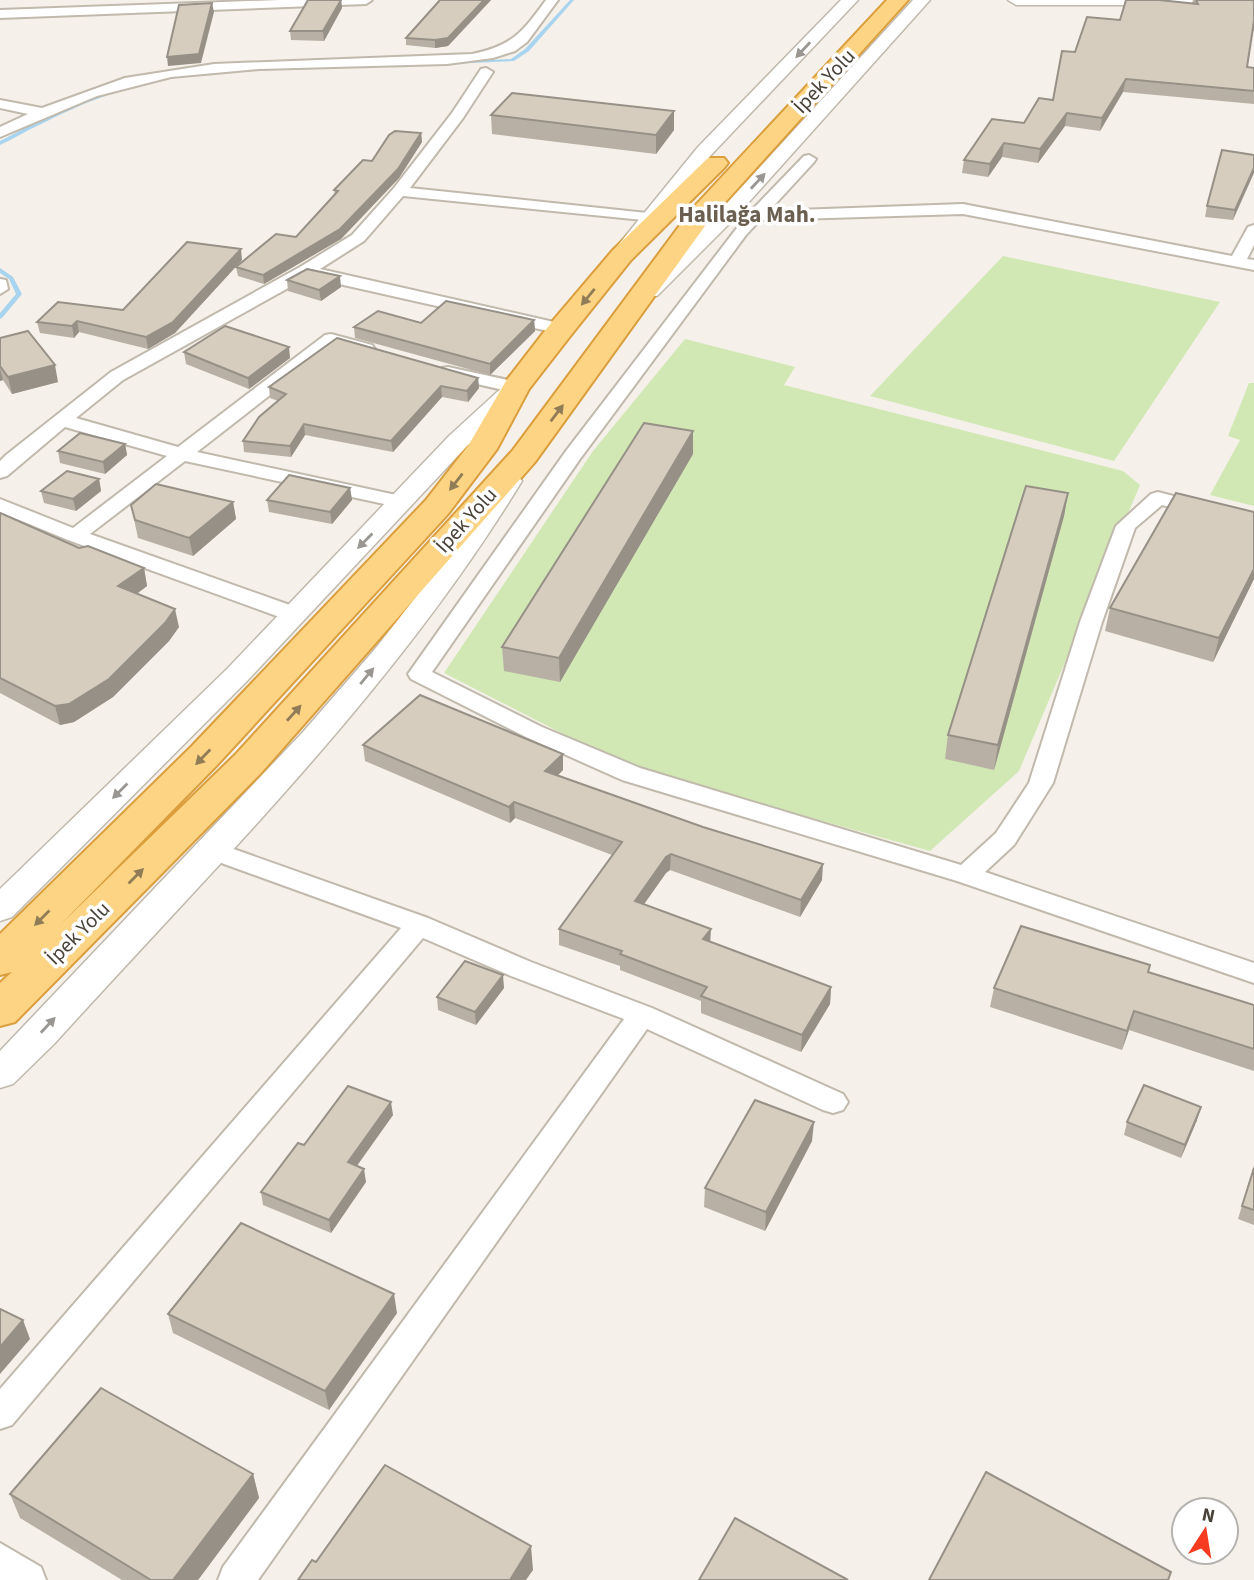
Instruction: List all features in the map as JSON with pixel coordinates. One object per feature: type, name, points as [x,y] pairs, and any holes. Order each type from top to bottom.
[{"type":"highway","name":"İpek Yolu","points":[[0,960],[205,755],[437,506],[482,449],[516,387],[622,255],[754,124],[872,0]]},
{"type":"highway","name":"İpek Yolu","points":[[0,1010],[248,764],[524,456],[701,214],[898,0]]},
{"type":"street","points":[[0,8],[13,0]]},
{"type":"street","points":[[0,14],[366,0]]},
{"type":"street","points":[[0,132],[42,111],[148,77],[198,70],[482,55],[511,47],[535,24],[552,0]]},
{"type":"street","points":[[622,255],[647,218],[707,148],[849,0]]},
{"type":"street","points":[[641,299],[724,217],[922,0]]},
{"type":"street","points":[[1016,0],[1190,0]]},
{"type":"street","points":[[0,472],[117,376],[306,271],[358,238],[399,191],[458,115],[486,72]]},
{"type":"street","points":[[0,104],[42,111]]},
{"type":"street","points":[[808,159],[740,232],[573,455],[419,674],[534,732],[631,774],[966,875],[1254,973]]},
{"type":"street","points":[[399,191],[647,218]]},
{"type":"street","points":[[724,217],[963,209],[1254,265]]},
{"type":"street","points":[[1237,261],[1254,230]]},
{"type":"street","points":[[306,271],[561,328]]},
{"type":"street","points":[[75,536],[331,339],[381,353]]},
{"type":"street","points":[[431,367],[516,387]]},
{"type":"street","points":[[0,909],[237,675],[458,441],[516,387]]},
{"type":"street","points":[[61,420],[181,454],[403,502]]},
{"type":"street","points":[[0,1074],[41,1034],[314,740],[385,655],[467,549],[524,456]]},
{"type":"street","points":[[966,875],[1005,839],[1041,783],[1091,622],[1126,526],[1157,498],[1254,523]]},
{"type":"street","points":[[0,505],[75,536],[293,614]]},
{"type":"street","points":[[211,850],[419,925],[642,1016],[833,1102]]},
{"type":"street","points":[[0,1414],[419,925]]},
{"type":"street","points":[[236,1580],[642,1016]]},
{"type":"street","points":[[0,1561],[28,1580]]},
{"type":"green space","points":[[1003,256],[1220,302],[1114,461],[870,396]]},
{"type":"green space","points":[[685,339],[795,367],[784,385],[1123,471],[1140,485],[1019,771],[930,851],[783,810],[765,809],[626,766],[444,673],[593,451]]},
{"type":"green space","points":[[1249,383],[1254,383],[1254,506],[1210,495],[1240,440],[1228,436]]},
{"type":"building","points":[[308,0],[341,0],[323,31],[290,31]]},
{"type":"building","points":[[440,0],[484,0],[448,38],[406,38]]},
{"type":"building","points":[[1126,0],[1198,4],[1196,0],[1254,0],[1254,21],[1247,67],[1254,68],[1254,91],[1126,79],[1102,118],[1067,113],[1040,149],[1004,143],[990,164],[964,160],[992,119],[1024,123],[1039,98],[1053,100],[1062,51],[1075,52],[1087,17],[1120,20]]},
{"type":"building","points":[[212,3],[199,54],[167,57],[179,5]]},
{"type":"building","points":[[512,93],[674,111],[656,135],[491,115]]},
{"type":"building","points":[[395,131],[421,133],[398,169],[340,229],[263,275],[236,267],[276,234],[296,237],[338,191],[334,190],[363,160],[372,161],[389,135]]},
{"type":"building","points":[[1222,150],[1254,155],[1254,168],[1235,210],[1207,206]]},
{"type":"building","points":[[187,242],[241,249],[173,322],[146,337],[77,321],[72,326],[37,322],[58,302],[123,310]]},
{"type":"building","points":[[307,269],[340,276],[319,290],[287,280]]},
{"type":"building","points":[[446,301],[534,320],[490,364],[354,327],[378,311],[421,323]]},
{"type":"building","points":[[225,326],[289,347],[248,378],[184,352]]},
{"type":"building","points":[[28,331],[55,365],[8,377],[0,366],[0,338]]},
{"type":"building","points":[[337,338],[478,378],[467,391],[441,386],[391,441],[304,424],[290,446],[243,441],[259,417],[286,394],[269,387]]},
{"type":"building","points":[[644,423],[693,431],[559,658],[502,647]]},
{"type":"building","points":[[80,433],[125,444],[103,462],[58,451]]},
{"type":"building","points":[[67,471],[99,479],[73,499],[41,491]]},
{"type":"building","points":[[289,475],[350,488],[330,512],[267,500]]},
{"type":"building","points":[[156,484],[233,502],[189,538],[135,520],[131,505]]},
{"type":"building","points":[[1026,486],[1068,493],[998,745],[948,735]]},
{"type":"building","points":[[1176,493],[1254,512],[1254,569],[1219,638],[1110,608]]},
{"type":"building","points":[[0,513],[79,548],[88,546],[144,568],[118,586],[175,609],[165,623],[109,679],[69,704],[55,706],[0,678]]},
{"type":"building","points":[[420,695],[563,754],[545,771],[703,827],[823,864],[801,900],[671,854],[666,857],[635,901],[711,929],[703,939],[831,987],[802,1035],[701,996],[707,987],[620,954],[622,951],[559,929],[622,842],[514,802],[509,807],[363,745]]},
{"type":"building","points":[[1021,926],[1150,965],[1148,972],[1254,1005],[1254,1049],[1134,1011],[1127,1031],[994,988]]},
{"type":"building","points":[[465,961],[503,975],[475,1012],[437,997]]},
{"type":"building","points":[[1144,1085],[1201,1107],[1185,1145],[1127,1122]]},
{"type":"building","points":[[348,1086],[391,1102],[348,1162],[364,1169],[329,1220],[261,1192],[298,1143],[304,1145]]},
{"type":"building","points":[[755,1100],[814,1122],[766,1212],[705,1188]]},
{"type":"building","points":[[1254,1168],[1254,1210],[1242,1206]]},
{"type":"building","points":[[241,1223],[394,1294],[325,1391],[168,1314]]},
{"type":"building","points":[[0,1309],[23,1320],[0,1347]]},
{"type":"building","points":[[101,1388],[253,1474],[173,1580],[151,1580],[10,1494]]},
{"type":"building","points":[[385,1465],[531,1546],[510,1580],[298,1580],[312,1560],[316,1562]]},
{"type":"building","points":[[986,1472],[1171,1572],[1168,1580],[929,1580]]},
{"type":"building","points":[[735,1518],[848,1580],[699,1580]]},
{"type":"waterway","points":[[449,63],[512,60],[527,50],[572,0]]},
{"type":"waterway","points":[[0,143],[52,116],[127,87],[186,76],[312,68]]},
{"type":"waterway","points":[[0,270],[11,278],[19,294],[0,317]]},
{"type":"district","name":"Halilağa Mah.","points":[[747,214]]}]
